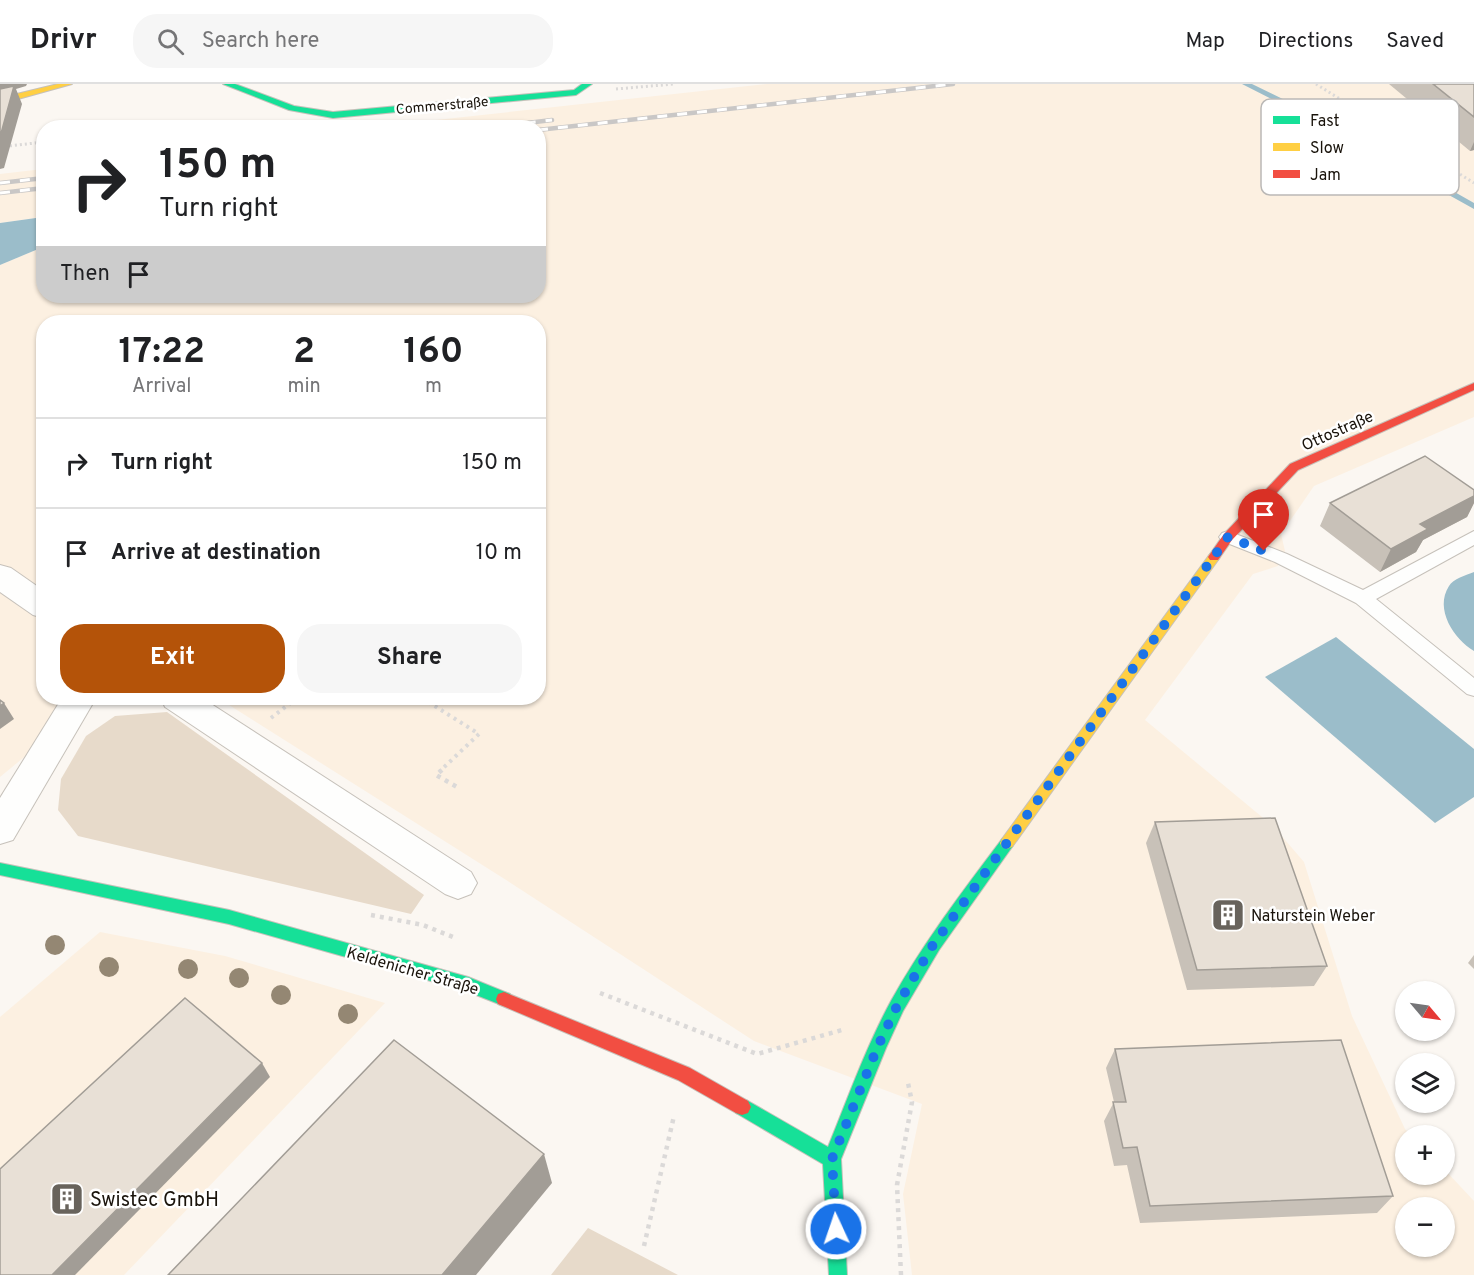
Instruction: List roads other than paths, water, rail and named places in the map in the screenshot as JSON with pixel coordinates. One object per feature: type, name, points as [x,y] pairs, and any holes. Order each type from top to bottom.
[{"type":"street","points":[[0,101],[68,84]]},
{"type":"street","name":"Commerstraße","points":[[227,84],[286,108],[306,113],[333,115],[582,88]]},
{"type":"street","name":"Ottostraße","points":[[838,1275],[832,1159],[878,1046],[897,1006],[933,945],[1228,537],[1294,466],[1474,386]]},
{"type":"street","points":[[0,576],[36,601]]},
{"type":"street","points":[[0,829],[75,705]]},
{"type":"street","points":[[188,705],[458,883]]},
{"type":"street","name":"Keldenicher Straße","points":[[0,869],[229,917],[468,984],[684,1074],[832,1159]]},
{"type":"lane","points":[[1228,537],[1281,558],[1363,598],[1474,689]]},
{"type":"lane","points":[[1363,598],[1474,537]]},
{"type":"water","points":[[36,218],[36,250],[0,265],[0,223]]},
{"type":"water","points":[[1474,572],[1474,651],[1453,631],[1445,614],[1444,604],[1449,586]]},
{"type":"water","points":[[1336,637],[1474,749],[1474,797],[1435,823],[1265,677]]},
{"type":"waterway","points":[[1246,84],[1276,99]]},
{"type":"waterway","points":[[1454,195],[1474,206]]},
{"type":"railway","points":[[546,129],[953,84]]},
{"type":"railway","points":[[546,121],[552,120]]},
{"type":"railway","points":[[0,183],[36,179]]},
{"type":"railway","points":[[0,193],[36,189]]},
{"type":"place","name":"Naturstein Weber","points":[[1228,915]]},
{"type":"place","name":"Swistec GmbH","points":[[67,1199]]}]
